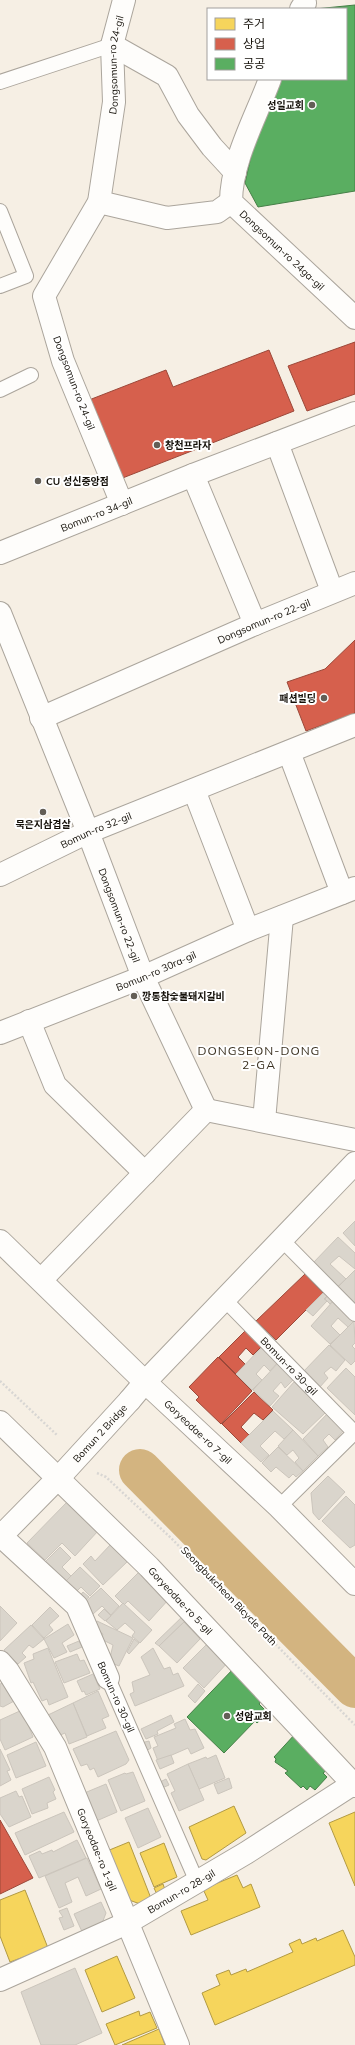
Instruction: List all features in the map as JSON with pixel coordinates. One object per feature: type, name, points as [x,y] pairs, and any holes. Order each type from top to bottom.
[{"type":"street","name":"Dongsomun-ro 24-gil","points":[[122,504],[63,361],[44,296],[99,202],[114,102],[112,45],[124,0]]},
{"type":"street","points":[[112,45],[167,76],[188,115],[212,147],[235,172]]},
{"type":"street","name":"Dongsomun-ro 24ga-gil","points":[[270,80],[235,172],[232,184],[232,202],[355,318]]},
{"type":"street","points":[[99,202],[167,218],[216,212],[232,202]]},
{"type":"street","name":"Bomun-ro 34-gil","points":[[0,553],[355,413]]},
{"type":"street","points":[[277,443],[332,591]]},
{"type":"street","points":[[193,476],[255,624]]},
{"type":"street","name":"Dongsomun-ro 22-gil","points":[[41,718],[255,624],[332,591],[355,583]]},
{"type":"street","name":"Dongsomun-ro 22-gil","points":[[0,613],[88,832],[143,977],[206,1110]]},
{"type":"street","name":"Bomun-ro 32-gil","points":[[0,875],[88,832],[355,725]]},
{"type":"street","points":[[289,752],[349,890]]},
{"type":"street","points":[[194,790],[248,930]]},
{"type":"street","name":"Bomun-ro 30ra-gil","points":[[0,1034],[143,977],[248,930],[349,890]]},
{"type":"street","points":[[264,1122],[282,917]]},
{"type":"street","points":[[30,1021],[55,1085],[144,1173]]},
{"type":"street","points":[[41,1280],[206,1110],[355,1140]]},
{"type":"street","points":[[145,1382],[355,1163]]},
{"type":"street","name":"Goryeodae-ro 7-gil","points":[[0,1241],[145,1382],[279,1507],[355,1584]]},
{"type":"street","name":"Bomun 2 Bridge","points":[[64,1472],[145,1382]]},
{"type":"street","name":"Goryeodae-ro 5-gil","points":[[0,1422],[64,1472],[150,1567],[354,1785]]},
{"type":"street","name":"Bomun-ro 30-gil","points":[[64,1472],[0,1536],[77,1606],[108,1678]]},
{"type":"street","name":"Goryeodae-ro 1-gil","points":[[0,1662],[8,1671],[55,1747],[178,2045]]},
{"type":"street","name":"Bomun-ro 28-gil","points":[[0,1980],[127,1924],[246,1853],[354,1785]]},
{"type":"lane","points":[[0,82],[112,45]]},
{"type":"lane","points":[[0,212],[26,276],[0,286]]},
{"type":"lane","points":[[0,390],[31,375]]},
{"type":"lane","points":[[281,1239],[355,1314]]},
{"type":"lane","name":"Bomun-ro 30-gil","points":[[225,1300],[355,1432]]},
{"type":"lane","points":[[279,1507],[355,1432]]},
{"type":"lane","name":"Bomun-ro 30-gil","points":[[108,1678],[197,1882]]},
{"type":"path","points":[[0,1381],[58,1436]]},
{"type":"path","name":"Seongbukcheon Bicycle Path","points":[[97,1473],[106,1477],[171,1538],[355,1725]]},
{"type":"building: 주거","points":[[234,1806],[246,1833],[206,1860],[202,1859],[189,1827]]},
{"type":"building: 주거","points":[[355,1812],[355,1886],[329,1823]]},
{"type":"building: 주거","points":[[129,1842],[152,1901],[143,1905],[129,1900],[107,1851]]},
{"type":"building: 주거","points":[[164,1843],[177,1877],[154,1887],[140,1853]]},
{"type":"building: 주거","points":[[237,1875],[243,1888],[251,1884],[260,1907],[191,1935],[181,1911],[208,1900],[203,1889]]},
{"type":"building: 주거","points":[[163,1884],[167,1895],[159,1899],[154,1888]]},
{"type":"building: 주거","points":[[25,1890],[48,1948],[10,1962],[0,1936],[0,1900]]},
{"type":"building: 주거","points":[[343,1930],[355,1957],[355,1965],[215,2025],[202,1993],[220,1985],[216,1975],[229,1970],[231,1975],[246,1969],[247,1972],[293,1952],[289,1944],[300,1939],[302,1944],[316,1938],[317,1941]]},
{"type":"building: 주거","points":[[117,1956],[135,1998],[102,2012],[85,1970]]},
{"type":"building: 주거","points":[[139,2011],[140,2016],[150,2012],[157,2028],[115,2045],[106,2024]]},
{"type":"building: 주거","points":[[159,2029],[165,2045],[122,2045]]},
{"type":"building: 상업","points":[[355,342],[355,394],[307,411],[288,366]]},
{"type":"building: 상업","name":"창천프라자","points":[[269,350],[294,411],[120,479],[89,400],[166,370],[173,387]]},
{"type":"building: 상업","name":"패션빌딩","points":[[355,640],[355,713],[306,731],[287,682],[325,669]]},
{"type":"building: 상업","points":[[305,1274],[323,1293],[276,1340],[256,1321]]},
{"type":"building: 상업","points":[[246,1330],[262,1346],[253,1355],[246,1348],[238,1357],[245,1364],[236,1374],[219,1357]]},
{"type":"building: 상업","points":[[218,1357],[252,1391],[221,1424],[196,1400],[199,1397],[189,1387]]},
{"type":"building: 상업","points":[[254,1392],[273,1410],[263,1420],[254,1413],[241,1427],[249,1435],[241,1443],[222,1424]]},
{"type":"building: 상업","points":[[0,1820],[33,1878],[0,1894]]},
{"type":"building: 공공","name":"성일교회","points":[[355,5],[355,191],[258,207],[245,183],[257,130],[279,80],[347,80],[347,8],[325,8]]},
{"type":"building: 공공","points":[[236,1666],[266,1695],[259,1704],[268,1713],[257,1723],[255,1721],[224,1753],[187,1717]]},
{"type":"building: 공공","points":[[296,1733],[327,1770],[323,1773],[327,1777],[315,1790],[310,1786],[307,1790],[303,1786],[301,1788],[285,1773],[288,1771],[275,1762],[276,1759],[274,1757]]},
{"type":"building: 기타","points":[[355,1221],[355,1246],[343,1233]]},
{"type":"building: 기타","points":[[338,1237],[355,1253],[355,1269],[339,1256],[330,1264],[346,1279],[337,1287],[313,1263]]},
{"type":"building: 기타","points":[[355,1270],[355,1306],[337,1288]]},
{"type":"building: 기타","points":[[323,1293],[327,1296],[324,1299],[327,1301],[313,1316],[306,1310]]},
{"type":"building: 기타","points":[[329,1294],[335,1299],[330,1304],[325,1299]]},
{"type":"building: 기타","points":[[334,1300],[354,1321],[348,1327],[338,1318],[331,1326],[340,1335],[330,1344],[311,1326]]},
{"type":"building: 기타","points":[[354,1321],[355,1343],[352,1346],[355,1349],[355,1361],[351,1365],[330,1345]]},
{"type":"building: 기타","points":[[329,1345],[345,1360],[336,1371],[331,1367],[324,1373],[328,1378],[319,1388],[303,1372]]},
{"type":"building: 기타","points":[[262,1347],[278,1362],[270,1371],[264,1365],[256,1374],[262,1380],[252,1390],[236,1374]]},
{"type":"building: 기타","points":[[278,1363],[294,1379],[285,1388],[281,1382],[273,1391],[279,1396],[270,1406],[253,1390]]},
{"type":"building: 기타","points":[[346,1368],[355,1377],[355,1415],[327,1388]]},
{"type":"building: 기타","points":[[294,1382],[325,1413],[303,1434],[272,1407]]},
{"type":"building: 기타","points":[[273,1411],[293,1430],[284,1439],[275,1431],[260,1446],[269,1455],[261,1462],[241,1443]]},
{"type":"building: 기타","points":[[328,1413],[344,1430],[335,1440],[329,1434],[323,1440],[328,1447],[318,1456],[303,1439]]},
{"type":"building: 기타","points":[[293,1430],[318,1456],[303,1471],[295,1462],[299,1458],[293,1450],[287,1455],[278,1446]]},
{"type":"building: 기타","points":[[278,1447],[303,1471],[296,1477],[293,1474],[289,1478],[276,1467],[271,1472],[262,1463]]},
{"type":"building: 기타","points":[[328,1476],[345,1492],[319,1520],[313,1513],[311,1493]]},
{"type":"building: 기타","points":[[346,1496],[355,1505],[355,1545],[350,1548],[322,1521]]},
{"type":"building: 기타","points":[[68,1501],[98,1531],[75,1556],[62,1543],[45,1560],[27,1543]]},
{"type":"building: 기타","points":[[111,1544],[128,1561],[103,1585],[83,1564],[91,1556],[95,1561]]},
{"type":"building: 기타","points":[[60,1547],[71,1558],[62,1567],[71,1576],[63,1584],[43,1564]]},
{"type":"building: 기타","points":[[80,1567],[100,1586],[90,1596],[81,1587],[74,1594],[63,1584]]},
{"type":"building: 기타","points":[[140,1571],[169,1599],[149,1621],[128,1601],[124,1605],[115,1596]]},
{"type":"building: 기타","points":[[101,1588],[119,1606],[111,1615],[102,1606],[93,1614],[83,1604]]},
{"type":"building: 기타","points":[[83,1592],[89,1597],[81,1604],[77,1599]]},
{"type":"building: 기타","points":[[123,1603],[152,1630],[140,1643],[132,1636],[135,1632],[125,1623],[117,1630],[106,1621]]},
{"type":"building: 기타","points":[[0,1606],[17,1623],[0,1641]]},
{"type":"building: 기타","points":[[50,1607],[59,1616],[49,1625],[53,1630],[44,1638],[32,1625]]},
{"type":"building: 기타","points":[[104,1609],[111,1616],[105,1621],[98,1615]]},
{"type":"building: 기타","points":[[185,1614],[202,1630],[197,1635],[184,1622],[159,1646],[155,1643]]},
{"type":"building: 기타","points":[[97,1621],[133,1638],[119,1666],[109,1662],[113,1645],[101,1639],[103,1634],[94,1628]]},
{"type":"building: 기타","points":[[184,1622],[200,1639],[177,1663],[159,1646]]},
{"type":"building: 기타","points":[[68,1624],[74,1635],[62,1643],[67,1652],[54,1658],[44,1639]]},
{"type":"building: 기타","points":[[31,1625],[44,1639],[33,1648],[29,1645],[22,1653],[26,1657],[18,1664],[4,1650]]},
{"type":"building: 기타","points":[[134,1639],[139,1643],[129,1654],[127,1652]]},
{"type":"building: 기타","points":[[79,1641],[82,1647],[70,1652],[67,1646]]},
{"type":"building: 기타","points":[[210,1641],[230,1660],[204,1688],[183,1668]]},
{"type":"building: 기타","points":[[48,1648],[68,1697],[49,1705],[47,1699],[42,1701],[33,1682],[31,1683],[24,1663],[34,1659],[33,1654]]},
{"type":"building: 기타","points":[[153,1648],[164,1669],[170,1667],[173,1675],[178,1673],[184,1686],[135,1706],[130,1694],[134,1692],[132,1682],[150,1675],[141,1657]]},
{"type":"building: 기타","points":[[77,1654],[80,1661],[84,1660],[90,1673],[64,1683],[55,1662]]},
{"type":"building: 기타","points":[[93,1674],[100,1689],[86,1695],[84,1691],[82,1692],[77,1681]]},
{"type":"building: 기타","points":[[3,1683],[16,1700],[3,1707],[0,1706],[0,1684]]},
{"type":"building: 기타","points":[[198,1684],[205,1691],[195,1703],[188,1696]]},
{"type":"building: 기타","points":[[98,1691],[109,1716],[102,1719],[106,1728],[87,1736],[73,1703]]},
{"type":"building: 기타","points":[[73,1703],[87,1737],[69,1744],[65,1733],[58,1736],[48,1715]]},
{"type":"building: 기타","points":[[22,1710],[33,1737],[5,1750],[0,1739],[0,1720]]},
{"type":"building: 기타","points":[[171,1715],[174,1722],[157,1731],[158,1734],[146,1739],[141,1729]]},
{"type":"building: 기타","points":[[185,1719],[190,1730],[195,1729],[204,1748],[191,1754],[188,1748],[158,1761],[153,1748],[158,1746],[154,1737],[176,1728],[174,1724]]},
{"type":"building: 기타","points":[[116,1731],[129,1760],[126,1764],[98,1777],[94,1768],[90,1770],[87,1764],[81,1766],[73,1749]]},
{"type":"building: 기타","points":[[149,1741],[151,1748],[146,1751],[141,1743]]},
{"type":"building: 기타","points":[[36,1742],[46,1766],[16,1778],[7,1755]]},
{"type":"building: 기타","points":[[0,1749],[10,1770],[7,1771],[11,1780],[0,1786]]},
{"type":"building: 기타","points":[[171,1755],[174,1763],[160,1769],[156,1760]]},
{"type":"building: 기타","points":[[216,1755],[225,1778],[199,1789],[188,1764]]},
{"type":"building: 기타","points":[[188,1764],[204,1800],[179,1811],[171,1793],[175,1791],[167,1774]]},
{"type":"building: 기타","points":[[133,1772],[145,1801],[121,1811],[108,1780],[125,1773]]},
{"type":"building: 기타","points":[[49,1777],[55,1790],[53,1792],[56,1799],[47,1803],[48,1808],[32,1814],[22,1789]]},
{"type":"building: 기타","points":[[229,1778],[232,1788],[218,1794],[214,1784]]},
{"type":"building: 기타","points":[[166,1779],[169,1785],[162,1788],[160,1782]]},
{"type":"building: 기타","points":[[106,1784],[117,1812],[94,1822],[82,1794]]},
{"type":"building: 기타","points":[[16,1791],[19,1797],[22,1796],[31,1817],[9,1827],[0,1814],[0,1798]]},
{"type":"building: 기타","points":[[148,1808],[161,1837],[138,1848],[125,1818]]},
{"type":"building: 기타","points":[[64,1812],[74,1832],[25,1855],[15,1833]]},
{"type":"building: 기타","points":[[77,1840],[86,1858],[39,1878],[29,1856],[40,1851],[42,1854],[52,1850],[53,1852]]},
{"type":"building: 기타","points":[[87,1858],[101,1889],[86,1896],[78,1877],[65,1883],[72,1902],[59,1908],[45,1876]]},
{"type":"building: 기타","points":[[101,1902],[106,1913],[101,1926],[84,1936],[74,1914]]},
{"type":"building: 기타","points":[[67,1908],[74,1926],[64,1930],[59,1918],[63,1917],[59,1911]]},
{"type":"building: 기타","points":[[75,1968],[102,2033],[75,2045],[41,2045],[21,1992]]},
{"type":"waterway","points":[[140,1470],[355,1687]]},
{"type":"place","name":"성일교회","points":[[312,105]]},
{"type":"place","name":"창천프라자","points":[[157,445]]},
{"type":"place","name":"CU 성신중앙점","points":[[38,481]]},
{"type":"place","name":"패션빌딩","points":[[324,698]]},
{"type":"place","name":"묵은지삼겹살","points":[[43,812]]},
{"type":"place","name":"깡통참숯불돼지갈비","points":[[134,996]]},
{"type":"place","name":"성암교회","points":[[227,1716]]},
{"type":"district","name":"DONGSEON-DONG 2-GA","points":[[259,1057]]}]
